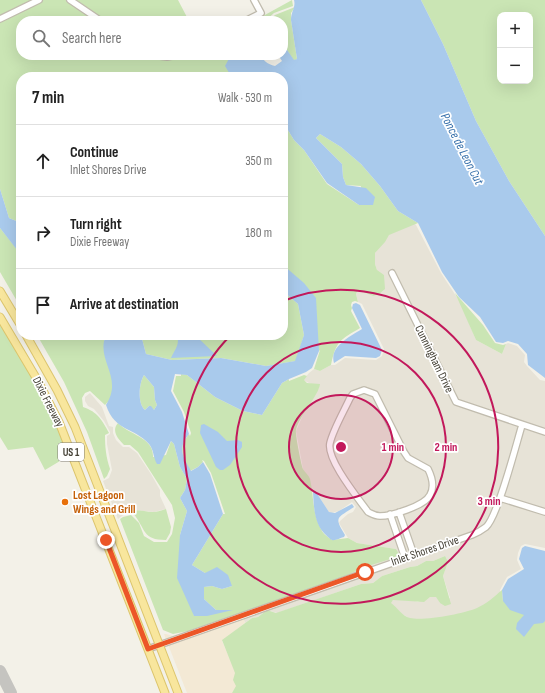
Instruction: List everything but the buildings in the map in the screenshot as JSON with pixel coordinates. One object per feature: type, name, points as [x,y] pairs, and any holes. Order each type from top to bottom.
[{"type":"main road","points":[[0,291],[16,318]]},
{"type":"main road","name":"Dixie Freeway","points":[[0,317],[38,380],[59,422],[165,693]]},
{"type":"main road","name":"Dixie Freeway","points":[[29,340],[54,384],[75,427],[178,693]]},
{"type":"street","points":[[0,20],[39,0]]},
{"type":"street","points":[[70,0],[94,16]]},
{"type":"street","points":[[254,0],[261,13],[255,16]]},
{"type":"street","name":"Cunningham Drive","points":[[392,273],[456,402],[545,432]]},
{"type":"street","points":[[364,390],[375,394],[404,452],[408,458],[428,469],[433,483],[430,497],[418,505],[390,514],[376,516],[368,512],[333,461],[330,450],[331,438],[350,398],[353,394],[359,391],[364,390]]},
{"type":"street","name":"Inlet Shores Drive","points":[[148,649],[472,535],[486,527],[492,518],[500,498],[522,425]]},
{"type":"street","points":[[500,498],[545,512]]},
{"type":"street","points":[[399,512],[414,555]]},
{"type":"street","points":[[390,514],[405,558]]},
{"type":"shaded area","points":[[414,223],[441,273],[460,302],[476,340],[502,354],[506,344],[508,343],[517,346],[525,355],[524,362],[527,366],[540,380],[545,381],[545,548],[525,544],[521,546],[517,560],[521,569],[507,577],[500,590],[500,596],[484,613],[414,621],[402,614],[390,603],[393,600],[412,600],[418,602],[430,597],[437,597],[440,603],[450,598],[443,576],[445,570],[445,556],[382,576],[373,583],[361,584],[277,613],[267,610],[258,617],[252,618],[245,623],[242,614],[347,576],[396,549],[357,543],[348,538],[339,523],[348,514],[353,512],[356,507],[352,502],[339,511],[331,513],[316,492],[313,492],[303,469],[296,431],[306,408],[319,388],[303,380],[309,373],[314,369],[320,371],[331,365],[335,365],[345,358],[376,360],[382,356],[384,349],[362,304],[358,302],[356,294],[358,290],[373,296],[377,270],[375,264],[375,253],[391,232]]},
{"type":"shaded area","points":[[90,393],[102,407],[109,426],[113,427],[113,433],[116,440],[123,447],[129,447],[137,453],[151,474],[160,490],[160,496],[166,509],[154,512],[133,510],[127,512],[118,519],[103,481],[109,478],[112,470],[107,444],[107,436],[110,432],[104,421],[94,409],[88,406],[85,401],[85,397]]},
{"type":"shaded area","points":[[242,614],[245,623],[222,641],[236,673],[237,687],[232,693],[187,693],[164,634],[173,636],[188,633]]},
{"type":"green space","points":[[0,0],[178,0],[186,16],[16,16],[16,60],[229,60],[231,72],[16,72],[16,221],[9,218],[0,189]]},
{"type":"green space","points":[[292,0],[293,6],[274,13],[271,16],[263,16]]},
{"type":"green space","points":[[421,0],[545,0],[545,236],[509,181],[476,121],[443,44]]},
{"type":"green space","points":[[295,7],[291,13],[297,59],[294,61],[288,52],[288,16],[274,16]]},
{"type":"green space","points":[[288,130],[294,140],[304,150],[327,184],[359,205],[361,186],[346,185],[343,177],[342,164],[316,138],[320,134],[341,147],[361,164],[380,186],[398,211],[418,223],[389,235],[375,253],[375,264],[377,270],[384,275],[385,289],[379,294],[373,296],[358,290],[356,294],[358,302],[352,302],[351,311],[360,328],[340,342],[335,351],[331,365],[320,371],[314,369],[320,350],[319,351],[288,272]]},
{"type":"green space","points":[[0,228],[16,248],[16,299],[0,272]]},
{"type":"green space","points":[[455,293],[483,325],[495,343],[503,345],[506,344],[502,354],[476,340]]},
{"type":"green space","points":[[288,295],[298,304],[304,335],[296,361],[266,366],[221,358],[172,360],[146,354],[142,340],[288,340]]},
{"type":"green space","points":[[0,323],[46,401],[70,455],[45,470],[33,447],[8,450],[0,437]]},
{"type":"green space","points":[[40,340],[105,340],[104,351],[113,382],[111,397],[105,405],[90,391],[85,393],[82,398],[83,407],[92,411],[99,417],[109,433],[105,435],[105,439],[110,469],[104,479],[87,432],[64,382]]},
{"type":"green space","points":[[181,374],[187,375],[215,397],[243,411],[262,415],[282,383],[289,379],[289,381],[304,375],[307,376],[304,380],[307,383],[320,384],[319,389],[301,418],[296,430],[302,466],[310,479],[318,523],[323,532],[332,540],[348,538],[357,543],[396,549],[400,556],[365,567],[345,576],[188,631],[173,634],[163,630],[120,519],[131,515],[139,523],[144,536],[154,542],[167,542],[172,534],[175,518],[172,505],[138,452],[130,445],[124,445],[118,438],[115,429],[118,423],[150,445],[153,457],[166,455],[171,441],[174,444],[180,467],[187,479],[185,490],[180,498],[187,511],[180,535],[194,616],[230,610],[216,610],[204,599],[204,587],[212,586],[222,589],[232,586],[192,565],[223,514],[225,514],[211,473],[204,461],[202,460],[203,462],[198,467],[190,471],[183,457],[183,444],[185,439],[189,434],[190,436],[191,433],[184,412],[173,391],[176,376],[181,376]]},
{"type":"green space","points":[[144,375],[154,387],[157,405],[154,410],[149,406],[145,410],[142,407],[140,388]]},
{"type":"green space","points":[[166,509],[171,527],[170,533],[166,540],[148,536],[133,513],[124,514],[134,510],[153,512]]},
{"type":"green space","points":[[445,556],[448,562],[443,576],[451,604],[445,606],[440,603],[436,597],[430,597],[424,602],[393,600],[391,603],[407,617],[424,619],[453,615],[477,608],[502,590],[503,601],[545,594],[545,693],[232,693],[236,686],[233,680],[235,673],[222,640],[252,618],[258,617],[267,610],[276,613],[361,584],[373,583],[382,576]]},
{"type":"water","name":"Ponce de Leon Cut","points":[[294,0],[421,0],[443,44],[476,121],[509,181],[545,236],[545,378],[528,365],[527,354],[518,344],[508,341],[503,343],[496,342],[480,317],[459,297],[442,272],[418,223],[398,211],[380,186],[361,164],[341,147],[320,134],[316,138],[342,164],[343,177],[346,185],[366,188],[375,197],[373,205],[359,205],[327,183],[288,130],[288,72],[229,72],[225,66],[228,60],[264,60],[275,66],[281,60],[288,60],[288,51],[294,60],[297,59],[291,20]]},
{"type":"water","points":[[0,189],[9,218],[16,221],[16,249],[0,228]]},
{"type":"water","points":[[288,269],[304,283],[316,298],[319,351],[312,368],[282,383],[262,415],[243,411],[215,397],[187,375],[175,374],[171,391],[182,412],[189,434],[183,444],[182,452],[191,471],[203,462],[210,474],[223,514],[192,565],[205,573],[217,567],[228,575],[232,586],[222,589],[212,586],[204,587],[204,599],[216,610],[233,610],[207,616],[194,616],[177,578],[180,535],[187,511],[180,498],[185,490],[187,479],[180,467],[174,444],[171,441],[160,464],[157,464],[149,444],[120,425],[110,414],[106,405],[111,395],[112,386],[104,353],[105,340],[142,340],[146,354],[172,360],[221,358],[266,366],[295,361],[304,335],[298,304],[288,295]],"holes":[[[144,375],[154,387],[157,405],[154,410],[151,406],[145,410],[142,407],[140,393]]]},
{"type":"water","points":[[356,303],[360,305],[382,350],[380,356],[376,358],[345,356],[334,363],[333,357],[342,342],[362,329],[352,308],[353,304]]},
{"type":"water","points":[[178,340],[200,340],[217,356],[171,358]]},
{"type":"water","points":[[204,424],[218,432],[227,441],[238,440],[242,442],[242,447],[230,465],[223,470],[216,467],[200,433],[201,425]]},
{"type":"water","points":[[314,491],[329,512],[335,513],[352,504],[354,507],[341,516],[338,521],[345,535],[344,537],[331,540],[319,527],[314,510]]},
{"type":"water","points":[[525,546],[545,551],[545,621],[543,623],[534,624],[524,637],[516,629],[517,623],[524,615],[510,610],[503,601],[502,590],[508,579],[524,569],[519,559],[522,548]]},
{"type":"taxiway","points":[[0,671],[11,693]]},
{"type":"place","name":"Lost Lagoon Wings and Grill","points":[[65,502]]},
{"type":"route","points":[[106,540],[148,649],[365,572]]}]
